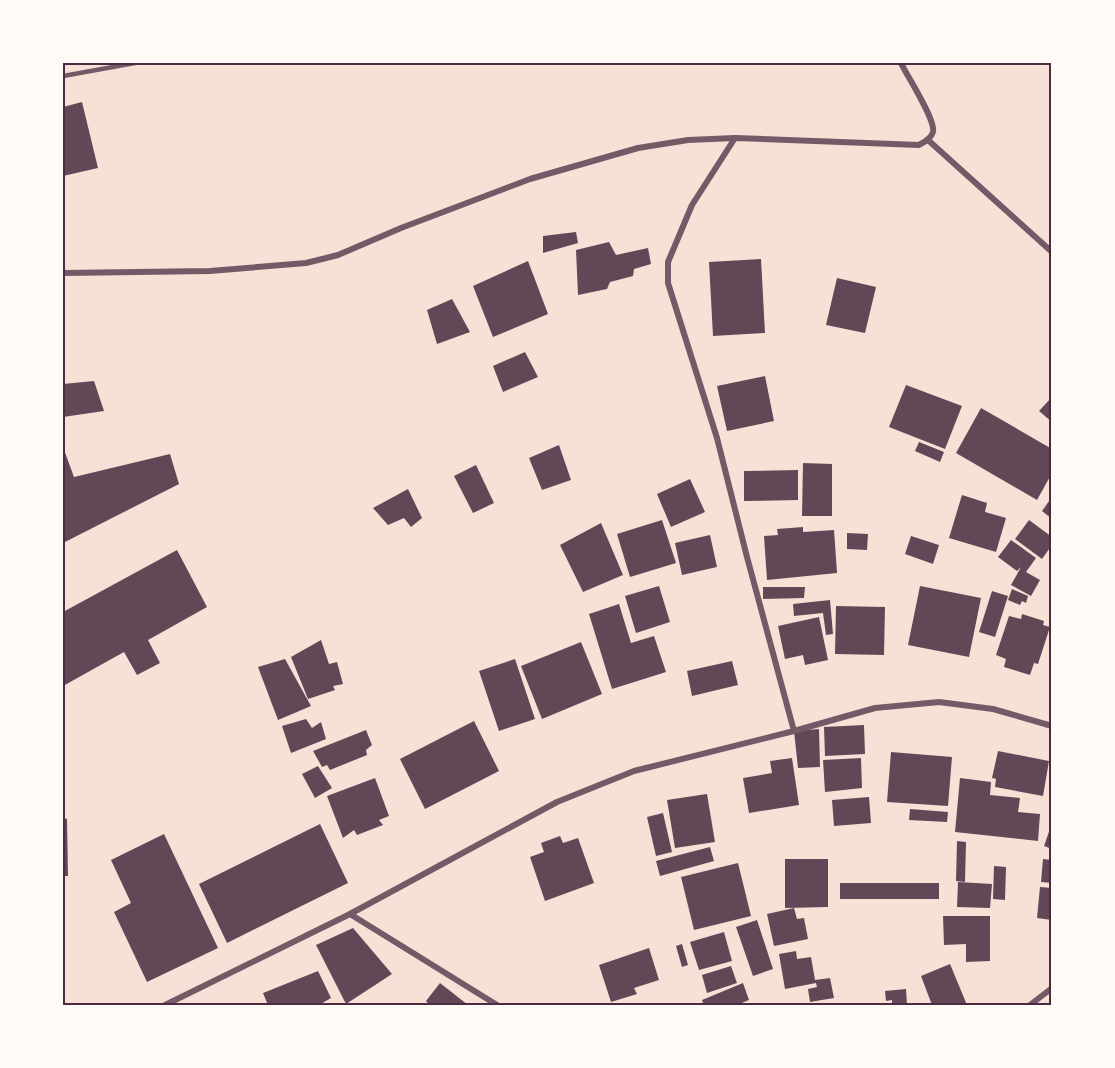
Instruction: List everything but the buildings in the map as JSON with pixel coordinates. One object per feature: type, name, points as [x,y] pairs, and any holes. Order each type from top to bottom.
[{"type":"street","points":[[63,273],[210,271],[306,263],[338,255],[530,179],[638,148],[688,140],[735,138],[919,145],[928,140],[933,132],[932,120],[901,63]]},
{"type":"street","points":[[735,138],[692,205],[668,262],[668,284],[717,438],[794,731]]},
{"type":"street","points":[[928,140],[1052,252]]},
{"type":"street","points":[[165,1005],[350,914],[557,802],[634,771],[875,708],[939,702],[993,709],[1052,726]]},
{"type":"street","points":[[350,914],[497,1005]]},
{"type":"street","points":[[1030,1005],[1052,988]]},
{"type":"lane","points":[[63,76],[135,63]]}]
